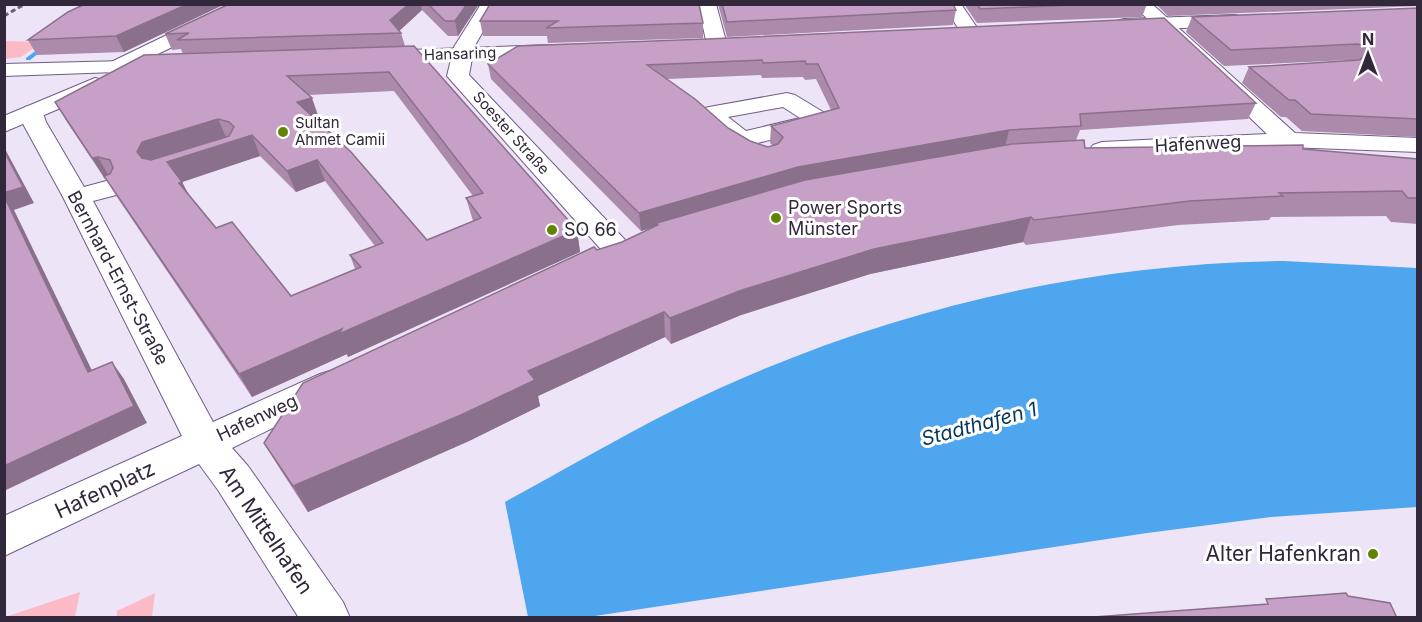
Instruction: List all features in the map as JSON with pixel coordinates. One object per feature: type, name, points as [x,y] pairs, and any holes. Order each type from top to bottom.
[{"type":"street","points":[[7,94],[71,81],[114,68],[246,4]]},
{"type":"street","points":[[461,54],[490,4]]},
{"type":"street","points":[[696,46],[724,45],[707,4]]},
{"type":"street","points":[[952,4],[970,32]]},
{"type":"street","points":[[1141,4],[1288,140]]},
{"type":"street","points":[[1110,26],[1258,20]]},
{"type":"street","points":[[945,33],[993,31]]},
{"type":"street","name":"Hansaring","points":[[358,58],[571,50]]},
{"type":"street","name":"Soester Straße","points":[[461,54],[458,75],[631,244],[586,264]]},
{"type":"street","points":[[7,94],[114,68],[186,65]]},
{"type":"street","points":[[4,125],[94,86],[114,68]]},
{"type":"street","points":[[1220,75],[1244,74]]},
{"type":"street","name":"Bernhard-Ernst-Straße","points":[[33,112],[34,122],[77,197],[205,443]]},
{"type":"street","points":[[741,140],[767,154]]},
{"type":"street","name":"Hafenweg","points":[[1081,151],[1288,140],[1418,145]]},
{"type":"street","points":[[77,197],[110,188]]},
{"type":"street","name":"Hafenweg","points":[[205,443],[364,368]]},
{"type":"street","name":"Hafenplatz","points":[[4,537],[205,443]]},
{"type":"street","name":"Am Mittelhafen","points":[[205,443],[233,478],[326,618]]},
{"type":"shaded area","points":[[5,41],[40,44],[21,57],[5,59]]},
{"type":"shaded area","points":[[80,592],[75,617],[5,617]]},
{"type":"shaded area","points":[[155,593],[152,617],[117,617],[117,611]]},
{"type":"water","name":"Stadthafen 1","points":[[1284,261],[1417,268],[1417,507],[1271,517],[1147,533],[588,617],[528,617],[505,502],[676,409],[747,376],[821,347],[896,322],[972,301],[1050,284],[1128,272],[1206,264]]},
{"type":"building","points":[[85,4],[188,4],[116,36],[28,40],[68,12]]},
{"type":"building","points":[[229,4],[409,4],[390,20],[401,33],[177,40],[189,33],[165,34]]},
{"type":"building","points":[[428,4],[467,4],[455,21],[445,21]]},
{"type":"building","points":[[490,4],[699,4],[703,23],[546,28],[558,21],[480,21]]},
{"type":"building","points":[[722,4],[953,4],[956,10],[727,22]]},
{"type":"building","points":[[977,4],[1093,4],[980,9]]},
{"type":"building","points":[[1418,8],[1418,119],[1311,114],[1295,100],[1289,100],[1249,67],[1359,60],[1371,54],[1366,47],[1358,44],[1231,50],[1192,17]]},
{"type":"building","points":[[1164,18],[1256,103],[1080,114],[1081,126],[1009,130],[798,167],[639,213],[488,64],[518,46]],"holes":[[[762,60],[763,63],[805,61],[806,64],[818,64],[839,108],[771,126],[783,137],[778,144],[768,147],[750,141],[728,128],[695,99],[647,65]]]},
{"type":"building","points":[[414,46],[577,230],[339,334],[342,329],[239,374],[104,176],[110,174],[113,168],[110,160],[92,158],[55,102],[144,55]],"holes":[[[389,72],[483,193],[466,198],[481,218],[427,240],[351,152],[297,102],[312,98],[287,76]],[[218,119],[229,122],[234,127],[229,136],[151,160],[142,158],[137,152],[142,142]],[[252,135],[287,171],[317,160],[383,243],[350,255],[361,267],[291,296],[232,222],[216,228],[179,183],[182,182],[167,162]]]},
{"type":"building","points":[[1084,140],[1085,148],[1303,145],[1303,149],[1418,159],[1418,198],[1408,198],[1402,191],[1279,193],[1283,196],[1190,201],[1034,220],[1031,217],[874,249],[742,290],[670,318],[664,312],[528,371],[535,380],[461,415],[293,486],[264,443],[303,383],[594,247],[597,250],[622,242],[658,225],[657,223],[805,180],[1012,144]]},
{"type":"building","points":[[4,151],[23,187],[4,193]]},
{"type":"building","points":[[4,196],[88,372],[112,362],[134,406],[4,466]]},
{"type":"building","points":[[1346,593],[1348,596],[1390,603],[1397,618],[1080,618],[1268,604],[1266,599]]},
{"type":"waterway","points":[[28,59],[46,45]]},
{"type":"railway","points":[[4,16],[25,4]]},
{"type":"place","name":"Sultan Ahmet Camii","points":[[283,132]]},
{"type":"place","name":"Power Sports Münster","points":[[776,218]]},
{"type":"place","name":"SO 66","points":[[552,230]]},
{"type":"place","name":"Alter Hafenkran","points":[[1373,554]]}]
